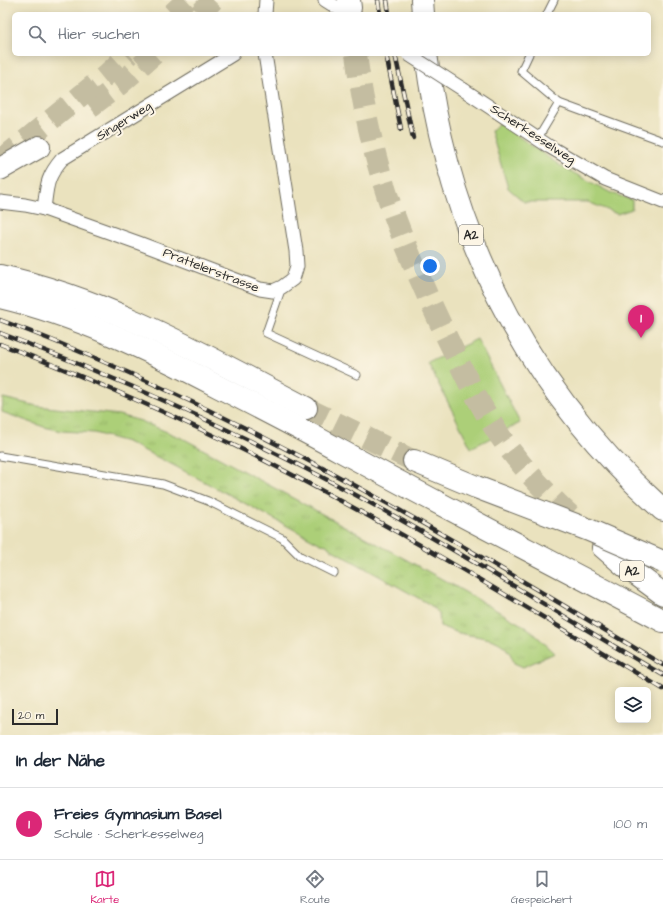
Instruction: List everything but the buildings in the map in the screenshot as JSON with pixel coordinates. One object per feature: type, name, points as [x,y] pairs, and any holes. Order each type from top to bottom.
[{"type":"highway","points":[[422,0],[423,12]]},
{"type":"highway","name":"A2","points":[[426,56],[438,131],[449,171],[461,210],[476,250],[493,288],[512,324],[534,360],[561,399],[621,471],[663,510]]},
{"type":"highway","points":[[0,169],[39,147]]},
{"type":"highway","points":[[0,276],[69,296],[137,323],[203,354],[306,408]]},
{"type":"highway","points":[[0,297],[41,308],[152,352],[300,428],[413,490],[663,621]]},
{"type":"highway","points":[[414,461],[476,487],[589,530],[663,562]]},
{"type":"highway","name":"A2","points":[[603,547],[625,566],[663,594]]},
{"type":"street","points":[[265,12],[266,0]]},
{"type":"street","points":[[325,0],[349,7]]},
{"type":"street","name":"Singerweg","points":[[44,209],[48,178],[62,159],[230,56]]},
{"type":"street","points":[[265,56],[296,251],[297,266],[293,279],[282,287]]},
{"type":"street","name":"Scherkesselweg","points":[[411,56],[538,138],[605,179],[663,202]]},
{"type":"street","name":"Prattelerstrasse","points":[[0,202],[44,209],[260,289],[273,291],[282,287]]},
{"type":"lane","points":[[548,12],[554,0]]},
{"type":"lane","points":[[528,56],[522,71],[559,103],[663,141]]},
{"type":"lane","points":[[538,138],[559,103]]},
{"type":"lane","points":[[282,287],[266,333],[357,375]]},
{"type":"lane","points":[[0,456],[163,484],[208,501],[282,538],[300,556],[334,573]]},
{"type":"green space","points":[[499,123],[561,166],[611,193],[632,200],[632,209],[617,214],[588,202],[524,202],[508,188],[491,131]]},
{"type":"green space","points":[[477,339],[520,423],[471,448],[428,363]]},
{"type":"green space","points":[[3,398],[37,406],[119,415],[141,421],[186,440],[451,584],[529,629],[555,653],[523,667],[514,663],[506,648],[501,644],[488,639],[458,633],[440,626],[439,613],[429,604],[329,548],[327,545],[321,544],[171,464],[127,442],[94,433],[62,431],[44,427],[2,412]]},
{"type":"tunnel","points":[[174,12],[187,0]]},
{"type":"tunnel","points":[[202,12],[213,0]]},
{"type":"tunnel","points":[[0,161],[105,76],[127,56]]},
{"type":"tunnel","points":[[90,107],[119,85],[152,56]]},
{"type":"tunnel","points":[[356,56],[368,124],[380,171],[394,216],[417,272],[456,356],[485,412],[502,439],[541,487],[586,530]]},
{"type":"tunnel","points":[[306,408],[414,461]]},
{"type":"railway","points":[[378,0],[380,12]]},
{"type":"railway","points":[[387,0],[389,12]]},
{"type":"railway","points":[[386,56],[401,129]]},
{"type":"railway","points":[[395,56],[413,138]]},
{"type":"railway","points":[[0,320],[87,355],[173,393],[257,434],[421,522],[663,665]]},
{"type":"railway","points":[[0,333],[147,393],[291,461],[420,531],[663,675]]},
{"type":"railway","points":[[0,344],[84,377],[166,413],[248,452],[371,517],[455,565],[663,689]]},
{"type":"place","name":"Freies Gymnasium Basel","points":[[641,338]]}]
